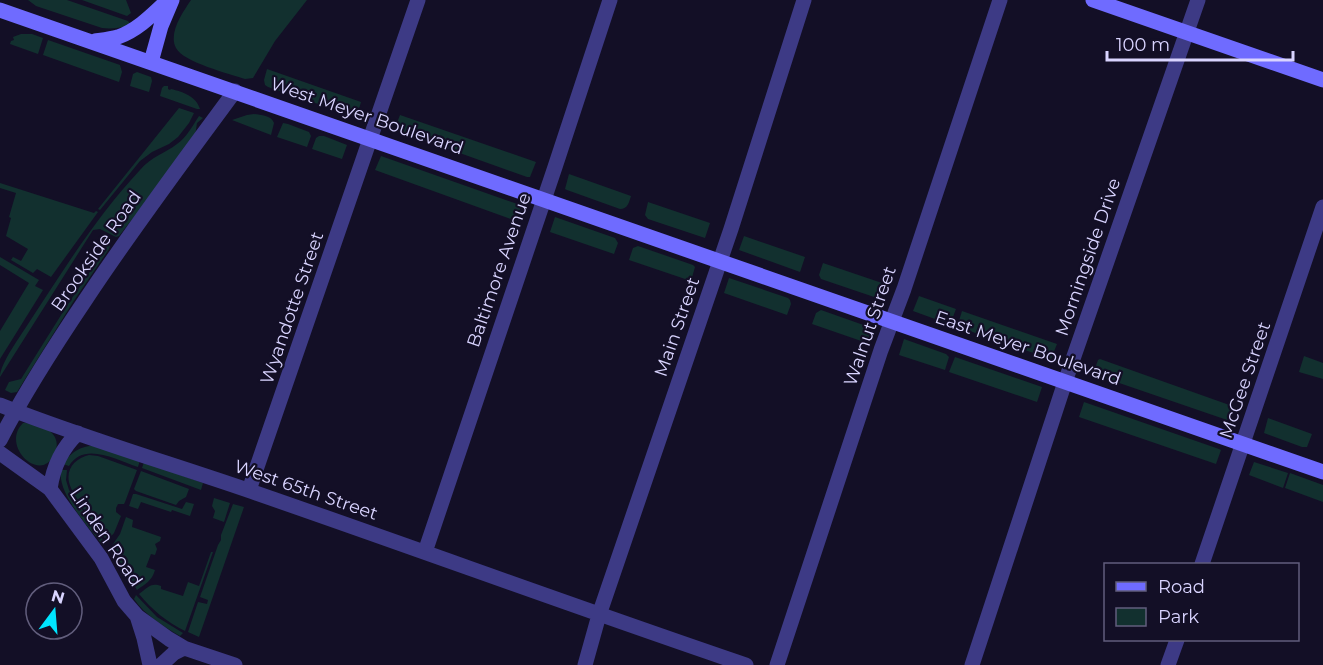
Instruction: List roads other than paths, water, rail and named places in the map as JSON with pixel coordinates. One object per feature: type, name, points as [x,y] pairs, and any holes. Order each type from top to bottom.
[{"type":"main road","points":[[92,41],[118,37],[131,31],[170,0]]},
{"type":"main road","points":[[151,62],[170,0]]},
{"type":"main road","points":[[1093,0],[1323,80]]},
{"type":"main road","name":"West Meyer Boulevard","points":[[1,8],[720,261]]},
{"type":"main road","name":"East Meyer Boulevard","points":[[720,261],[1323,472]]},
{"type":"street","name":"Wyandotte Street","points":[[249,490],[418,0]]},
{"type":"street","name":"Baltimore Avenue","points":[[424,552],[610,0]]},
{"type":"street","name":"Main Street","points":[[585,665],[599,615],[720,261],[804,0]]},
{"type":"street","name":"Walnut Street","points":[[777,665],[1000,0]]},
{"type":"street","name":"Morningside Drive","points":[[972,665],[1065,382],[1198,0]]},
{"type":"street","name":"Brookside Road","points":[[0,440],[7,408],[46,357],[127,237],[235,91]]},
{"type":"street","name":"McGee Street","points":[[1202,563],[1323,207]]},
{"type":"street","name":"West 65th Street","points":[[7,408],[78,434],[249,490],[746,665]]},
{"type":"street","name":"Linden Road","points":[[78,434],[70,441],[53,473],[50,489],[101,558],[124,601],[137,616],[150,665]]},
{"type":"street","points":[[0,453],[50,489]]},
{"type":"street","points":[[137,616],[184,648],[235,665]]},
{"type":"street","points":[[1168,665],[1176,641]]},
{"type":"street","points":[[161,665],[174,653],[184,648]]}]
